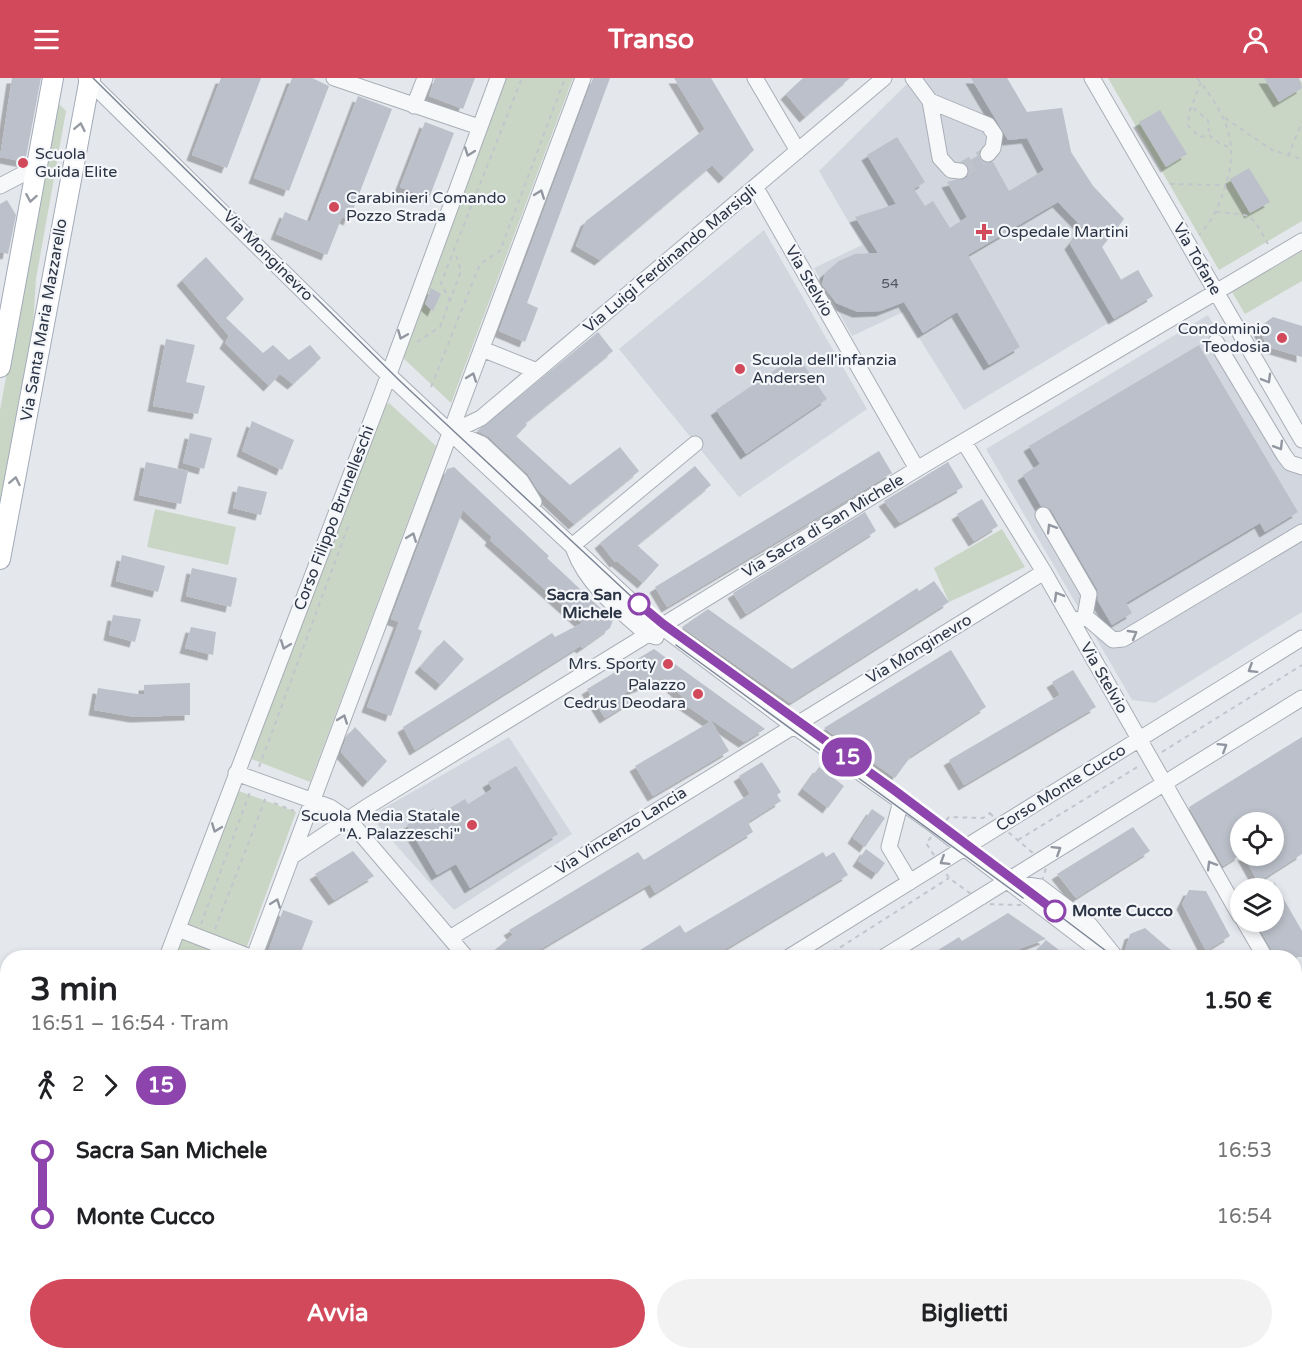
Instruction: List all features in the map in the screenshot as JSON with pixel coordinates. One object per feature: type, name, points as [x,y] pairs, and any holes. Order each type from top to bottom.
[{"type":"main road","name":"Via Santa Maria Mazzarello","points":[[0,367],[53,78]]},
{"type":"main road","name":"Via Santa Maria Mazzarello","points":[[0,559],[88,79]]},
{"type":"street","points":[[334,78],[479,127]]},
{"type":"street","points":[[414,106],[425,78]]},
{"type":"street","name":"Corso Filippo Brunelleschi","points":[[170,950],[498,78]]},
{"type":"street","points":[[257,950],[583,78]]},
{"type":"street","points":[[755,78],[798,151]]},
{"type":"street","name":"Via Luigi Ferdinando Marsigli","points":[[452,432],[481,418],[884,78]]},
{"type":"street","points":[[913,78],[930,102],[940,158],[951,170],[960,171]]},
{"type":"street","name":"Via Tofane","points":[[1092,78],[1302,440]]},
{"type":"street","name":"Via Monginevro","points":[[88,79],[388,375],[452,432],[572,546],[653,630],[684,646],[901,801],[1097,950]]},
{"type":"street","points":[[930,102],[988,125],[995,135],[993,148],[988,154]]},
{"type":"street","points":[[0,186],[25,174],[36,172]]},
{"type":"street","name":"Via Stelvio","points":[[756,188],[917,469]]},
{"type":"street","name":"Via Sacra di San Michele","points":[[294,855],[653,630],[917,469],[1302,241]]},
{"type":"street","points":[[1216,342],[1284,455],[1290,463],[1302,467]]},
{"type":"street","points":[[482,349],[537,371]]},
{"type":"street","name":"Via Stelvio","points":[[964,442],[1044,572],[1079,620],[1138,739],[1230,899]]},
{"type":"street","points":[[572,546],[695,444]]},
{"type":"street","points":[[1043,515],[1089,594],[1079,620],[1113,640],[1123,639],[1302,532]]},
{"type":"street","name":"Via Monginevro","points":[[793,725],[1044,572]]},
{"type":"street","name":"Corso Monte Cucco","points":[[800,950],[1302,638]]},
{"type":"street","points":[[895,950],[1302,699]]},
{"type":"street","name":"Via Vincenzo Lancia","points":[[450,938],[793,725]]},
{"type":"street","points":[[236,773],[252,787],[313,801],[330,807],[349,820],[460,950]]},
{"type":"street","points":[[901,801],[889,847],[910,882]]},
{"type":"street","name":"Via Monginevro","points":[[1007,881],[1040,887],[1090,925],[1110,950]]},
{"type":"street","points":[[178,929],[232,950]]},
{"type":"street","points":[[1250,932],[1261,950]]},
{"type":"path","points":[[451,301],[441,283],[522,78]]},
{"type":"path","points":[[430,387],[480,264],[500,251],[566,78]]},
{"type":"path","points":[[1197,78],[1223,116],[1232,148],[1226,185],[1216,212],[1199,235]]},
{"type":"path","points":[[1201,82],[1188,120],[1192,133],[1200,137],[1209,135]]},
{"type":"path","points":[[1193,108],[1208,120],[1209,135],[1220,144],[1232,148]]},
{"type":"path","points":[[1223,116],[1272,150],[1302,159]]},
{"type":"path","points":[[1288,156],[1302,122]]},
{"type":"path","points":[[1170,184],[1226,185]]},
{"type":"path","points":[[1216,212],[1243,214],[1254,218],[1276,256]]},
{"type":"path","points":[[414,350],[417,342],[440,327],[451,301],[461,271],[455,252]]},
{"type":"path","points":[[203,939],[252,787],[353,514]]},
{"type":"path","points":[[231,788],[252,787],[265,800],[308,816]]},
{"type":"path","points":[[194,950],[203,939],[265,800]]},
{"type":"path","points":[[990,813],[1001,826],[1047,865],[1040,887],[1020,905],[985,904],[977,899],[949,878],[926,843],[949,817],[982,818],[990,813]]},
{"type":"path","points":[[836,950],[949,878]]},
{"type":"shaded area","name":"Ospedale Martini","points":[[913,78],[1007,78],[1027,112],[1062,108],[1071,152],[1093,186],[1124,219],[1102,247],[1121,279],[1138,270],[1153,296],[964,410],[903,312],[852,336],[814,268],[862,245],[819,171]]},
{"type":"shaded area","name":"Scuola dell'infanzia Andersen","points":[[764,230],[867,409],[739,497],[619,349]]},
{"type":"shaded area","points":[[1208,315],[1302,475],[1302,612],[1155,703],[1132,700],[986,449]]},
{"type":"shaded area","name":"Scuola Media Statale \"A. Palazzeschi\"","points":[[509,737],[572,834],[454,910],[370,816]]},
{"type":"green space","points":[[506,78],[573,78],[451,403],[400,355]]},
{"type":"green space","points":[[1108,78],[1299,78],[1302,83],[1302,221],[1219,270]]},
{"type":"green space","points":[[57,102],[66,111],[36,279],[33,325],[0,502],[0,410]]},
{"type":"green space","points":[[1302,251],[1302,281],[1245,314],[1232,292]]},
{"type":"green space","points":[[389,403],[436,446],[310,782],[249,758],[382,407]]},
{"type":"green space","points":[[155,509],[236,527],[228,565],[147,547]]},
{"type":"green space","points":[[1002,529],[1025,567],[949,602],[934,568]]},
{"type":"green space","points":[[236,790],[296,812],[246,950],[177,950]]},
{"type":"building","points":[[12,78],[41,78],[25,162],[0,157]]},
{"type":"building","points":[[221,78],[261,78],[227,168],[192,155]]},
{"type":"building","points":[[292,78],[312,78],[329,86],[289,191],[254,178]]},
{"type":"building","points":[[435,78],[475,78],[463,109],[429,96]]},
{"type":"building","points":[[593,78],[610,78],[527,303],[538,308],[525,342],[499,331]]},
{"type":"building","points":[[674,78],[711,78],[754,150],[724,178],[712,165],[600,260],[576,246],[586,221],[705,129]]},
{"type":"building","points":[[803,78],[850,78],[805,117],[786,94]]},
{"type":"building","name":"Ospedale Martini","points":[[971,78],[1007,78],[1027,112],[1062,108],[1071,152],[1093,186],[1124,219],[1102,247],[1121,280],[1138,270],[1153,296],[1114,319],[1070,244],[1083,228],[1058,202],[968,255],[1020,347],[989,365],[957,312],[923,333],[904,302],[881,311],[858,312],[836,303],[822,284],[825,273],[839,261],[855,254],[878,253],[855,217],[896,204],[867,155],[897,137],[925,182],[914,189],[925,206],[933,201],[950,228],[967,217],[947,182],[967,177],[969,168],[965,163],[979,155],[982,162],[993,162],[1009,191],[1044,170],[1027,138],[1008,140]]},
{"type":"building","points":[[1264,78],[1299,78],[1302,88],[1279,102]]},
{"type":"building","points":[[358,96],[392,109],[349,220],[342,217],[327,255],[276,234],[285,212],[310,222]]},
{"type":"building","points":[[1160,110],[1187,154],[1166,167],[1139,122]]},
{"type":"building","points":[[425,122],[454,133],[429,198],[400,187]]},
{"type":"building","points":[[1249,168],[1270,202],[1250,213],[1230,179]]},
{"type":"building","points":[[7,200],[16,215],[8,254],[0,252],[0,204]]},
{"type":"building","points":[[206,257],[244,299],[226,318],[263,353],[273,345],[289,360],[310,345],[321,358],[293,384],[280,374],[269,386],[225,343],[229,336],[182,280]]},
{"type":"building","points":[[431,288],[441,294],[433,311],[425,304]]},
{"type":"building","name":"Condominio Teodosia","points":[[1273,317],[1302,326],[1302,357],[1268,347],[1258,328]]},
{"type":"building","points":[[598,332],[613,351],[525,423],[527,425],[516,436],[570,485],[620,447],[639,471],[574,524],[538,490],[528,474],[489,437],[477,431]]},
{"type":"building","points":[[166,339],[195,345],[186,382],[205,386],[198,414],[153,406]]},
{"type":"building","points":[[1199,345],[1298,512],[1265,532],[1260,523],[1126,603],[1132,613],[1112,625],[1098,601],[1097,589],[1051,510],[1041,506],[1023,475],[1040,464],[1029,446]]},
{"type":"building","points":[[797,355],[827,399],[746,454],[716,410]]},
{"type":"building","points":[[252,421],[294,440],[282,470],[242,451]]},
{"type":"building","points":[[190,433],[212,438],[204,469],[183,463]]},
{"type":"building","points":[[879,451],[892,473],[667,607],[655,587]]},
{"type":"building","points":[[146,462],[188,471],[181,504],[139,495]]},
{"type":"building","points":[[948,462],[963,487],[900,523],[884,501]]},
{"type":"building","points":[[695,466],[711,485],[637,545],[659,565],[643,583],[617,561],[615,562],[600,543]]},
{"type":"building","points":[[454,467],[613,620],[610,628],[582,648],[580,646],[415,750],[403,727],[552,633],[555,637],[582,623],[490,540],[492,537],[463,510],[418,629],[422,631],[391,716],[367,707],[399,622],[391,619],[447,469]]},
{"type":"building","points":[[238,486],[267,492],[261,515],[233,508]]},
{"type":"building","points":[[982,499],[998,526],[974,541],[957,514]]},
{"type":"building","points":[[865,512],[876,531],[746,614],[733,593]]},
{"type":"building","points":[[122,555],[165,566],[158,592],[116,581]]},
{"type":"building","points":[[192,568],[237,578],[231,607],[186,596]]},
{"type":"building","points":[[934,581],[949,602],[790,703],[682,627],[708,609],[792,669],[917,588],[919,591]]},
{"type":"building","points":[[113,615],[141,619],[135,642],[109,635]]},
{"type":"building","points":[[191,627],[216,632],[213,655],[185,648]]},
{"type":"building","points":[[444,640],[464,659],[441,685],[420,667]]},
{"type":"building","points":[[654,649],[765,729],[744,742],[710,719],[729,751],[653,796],[635,766],[710,722],[684,704],[686,700],[663,678],[624,693],[629,703],[605,718],[587,689]]},
{"type":"building","points":[[951,650],[986,707],[911,756],[895,778],[824,728]]},
{"type":"building","points":[[1073,670],[1096,707],[964,785],[949,760],[1060,695],[1052,682]]},
{"type":"building","points":[[190,683],[190,715],[135,717],[94,710],[98,688],[144,695],[144,685]]},
{"type":"building","points":[[355,727],[387,761],[368,782],[341,752],[347,736]]},
{"type":"building","points":[[1302,737],[1302,854],[1284,865],[1284,812],[1230,812],[1230,861],[1223,866],[1189,807]]},
{"type":"building","points":[[762,762],[781,792],[777,795],[781,801],[748,822],[753,832],[655,893],[650,884],[539,950],[495,950],[513,935],[509,930],[638,852],[644,860],[750,794],[739,776]]},
{"type":"building","points":[[516,766],[558,834],[470,888],[456,864],[437,875],[407,825],[434,808],[438,815],[465,799],[468,804],[492,789],[488,782]]},
{"type":"building","points":[[819,767],[844,786],[828,808],[803,789]]},
{"type":"building","points":[[872,809],[885,818],[865,847],[853,838]]},
{"type":"building","points":[[1133,827],[1150,851],[1076,898],[1057,874]]},
{"type":"building","points":[[866,849],[885,863],[877,874],[858,861]]},
{"type":"building","points":[[353,851],[374,876],[334,900],[315,874]]},
{"type":"building","points":[[823,852],[826,857],[834,852],[848,875],[724,950],[640,950],[680,925],[685,933]]},
{"type":"building","points":[[1249,866],[1283,866],[1264,878],[1256,878]]},
{"type":"building","points":[[1189,890],[1206,891],[1230,936],[1205,950],[1182,904]]},
{"type":"building","points":[[1284,900],[1302,931],[1302,950],[1272,950],[1261,932],[1284,932]]},
{"type":"building","points":[[283,910],[313,921],[302,950],[269,950]]},
{"type":"building","points":[[1008,913],[1046,939],[1017,950],[938,950],[959,937],[962,941]]},
{"type":"building","points":[[1145,928],[1171,950],[1125,950],[1130,934]]},
{"type":"building","points":[[1046,940],[1059,950],[1037,950]]},
{"type":"tunnel","points":[[960,171],[988,154]]},
{"type":"tram line","points":[[93,78],[401,382],[649,613],[894,790],[1105,950]]},
{"type":"tram line","name":"15","points":[[639,604],[663,624],[894,790],[1055,911]]},
{"type":"tram line","points":[[676,645],[1023,898]]},
{"type":"place","name":"Scuola Guida Elite","points":[[23,163]]},
{"type":"place","name":"Carabinieri Comando Pozzo Strada","points":[[334,207]]},
{"type":"place","name":"Ospedale Martini","points":[[984,232]]},
{"type":"place","name":"Condominio Teodosia","points":[[1282,338]]},
{"type":"place","name":"Scuola dell'infanzia Andersen","points":[[740,369]]},
{"type":"place","name":"Sacra San Michele","points":[[639,604]]},
{"type":"place","name":"Mrs. Sporty","points":[[668,664]]},
{"type":"place","name":"Palazzo Cedrus Deodara","points":[[698,694]]},
{"type":"place","name":"Scuola Media Statale \"A. Palazzeschi\"","points":[[472,825]]},
{"type":"place","name":"Monte Cucco","points":[[1055,911]]}]
